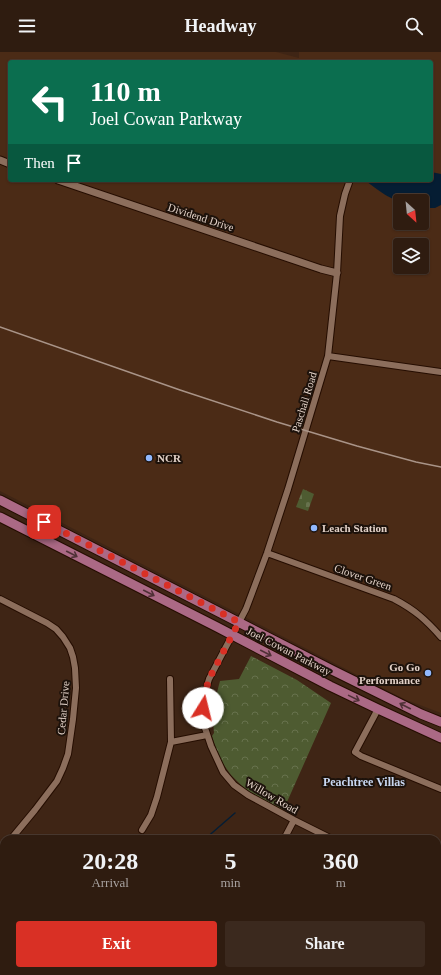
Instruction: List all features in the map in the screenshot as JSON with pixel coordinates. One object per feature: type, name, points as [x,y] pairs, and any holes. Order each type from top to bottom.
[{"type":"main road","name":"Joel Cowan Parkway","points":[[0,500],[325,666],[421,714],[441,722]]},
{"type":"main road","name":"Joel Cowan Parkway","points":[[0,517],[330,686],[441,738]]},
{"type":"street","name":"Dividend Drive","points":[[64,182],[336,273]]},
{"type":"street","name":"Paschall Road","points":[[239,622],[246,609],[267,553],[328,356],[340,216],[344,194],[349,182]]},
{"type":"street","points":[[328,356],[441,372]]},
{"type":"street","name":"Clover Green","points":[[267,553],[394,599],[407,606],[421,617],[441,637]]},
{"type":"street","name":"Cedar Drive","points":[[0,600],[56,629],[70,648],[75,668],[76,688],[73,719],[68,754],[63,768],[57,781],[14,835]]},
{"type":"street","name":"Willow Road","points":[[239,622],[209,679],[206,690],[203,708],[203,722],[211,746],[223,772],[234,785],[248,795],[324,835]]},
{"type":"street","points":[[142,830],[151,815],[157,797],[171,742],[170,679]]},
{"type":"street","points":[[378,709],[355,752],[361,756],[441,789]]},
{"type":"street","points":[[171,742],[207,735]]},
{"type":"street","points":[[286,835],[294,820]]},
{"type":"shaded area","points":[[0,52],[276,52],[299,58],[299,52],[441,52],[441,713],[404,699],[0,491]]},
{"type":"green space","points":[[303,489],[314,494],[308,511],[296,507]]},
{"type":"green space","points":[[251,656],[297,680],[331,703],[283,811],[246,790],[231,775],[219,758],[212,736],[214,733],[214,707],[220,681],[239,679]]},
{"type":"water","points":[[433,172],[441,174],[441,205],[435,208],[429,208],[429,194],[393,194],[393,199],[367,182],[433,182]]},
{"type":"waterway","points":[[210,835],[235,813]]},
{"type":"railway","points":[[0,327],[277,422],[357,446],[416,462],[441,467]]},
{"type":"place","name":"NCR","points":[[149,458]]},
{"type":"place","name":"Leach Station","points":[[314,528]]},
{"type":"place","name":"Go Go Performance","points":[[428,673]]},
{"type":"district","name":"Peachtree Villas","points":[[364,782]]},
{"type":"route","points":[[44,522],[239,622],[209,679],[204,696],[203,708]]}]
